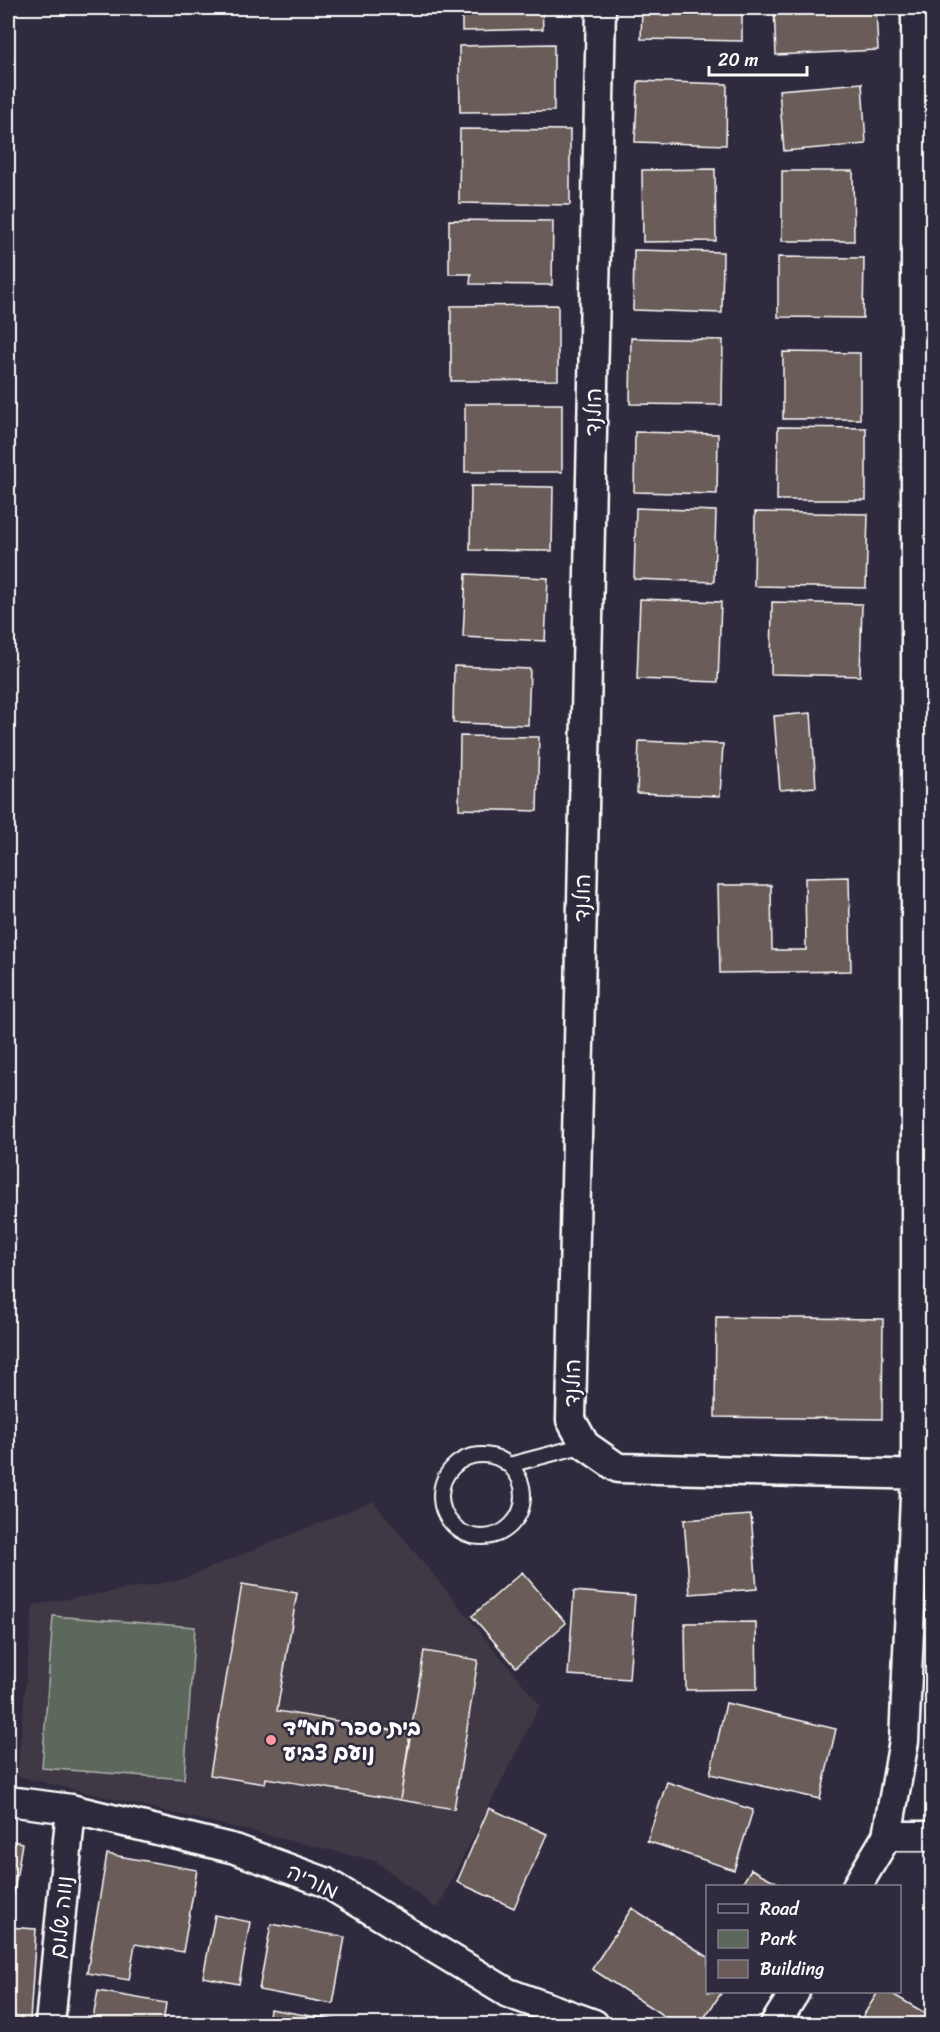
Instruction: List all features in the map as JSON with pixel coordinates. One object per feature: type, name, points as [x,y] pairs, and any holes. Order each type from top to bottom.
[{"type":"street","name":"הולנד","points":[[601,8],[571,1420],[585,1445],[618,1468],[924,1475]]},
{"type":"street","points":[[858,1885],[887,1836],[904,1741],[924,1475],[916,8]]},
{"type":"street","name":"מוריה","points":[[8,1801],[71,1809],[235,1849],[325,1882],[508,1993],[594,2025]]},
{"type":"street","name":"נווה שלום","points":[[50,2025],[71,1809]]},
{"type":"street","points":[[887,1836],[933,1836]]},
{"type":"street","points":[[775,2025],[794,1993]]},
{"type":"lane","points":[[509,1465],[518,1476],[523,1501],[518,1515],[510,1526],[498,1534],[481,1537],[467,1534],[456,1528],[447,1517],[442,1503],[442,1489],[447,1476],[456,1465],[475,1455],[482,1455],[497,1458],[509,1465],[585,1445]]},
{"type":"shaded area","name":"בית ספר חמ\"ד נועם צביע","points":[[373,1501],[540,1705],[437,1909],[376,1861],[17,1776],[33,1605],[180,1580]]},
{"type":"green space","points":[[53,1616],[195,1627],[184,1779],[42,1768]]},
{"type":"building","points":[[462,8],[542,8],[543,29],[462,31]]},
{"type":"building","points":[[642,8],[742,8],[742,41],[641,39]]},
{"type":"building","points":[[774,8],[876,8],[878,50],[776,55]]},
{"type":"building","points":[[554,44],[554,111],[460,112],[459,46]]},
{"type":"building","points":[[638,81],[727,84],[726,145],[635,142]]},
{"type":"building","points":[[862,83],[866,144],[784,151],[779,90]]},
{"type":"building","points":[[460,129],[570,130],[570,205],[459,203]]},
{"type":"building","points":[[715,169],[716,241],[643,242],[642,170]]},
{"type":"building","points":[[782,171],[853,171],[854,241],[782,241]]},
{"type":"building","points":[[449,220],[553,221],[552,285],[470,284],[471,274],[449,274]]},
{"type":"building","points":[[634,250],[723,252],[722,313],[633,310]]},
{"type":"building","points":[[778,257],[864,258],[863,318],[778,317]]},
{"type":"building","points":[[558,305],[558,380],[451,381],[451,306]]},
{"type":"building","points":[[631,338],[723,340],[722,405],[630,404]]},
{"type":"building","points":[[783,352],[860,353],[860,419],[783,419]]},
{"type":"building","points":[[465,404],[562,404],[562,472],[465,472]]},
{"type":"building","points":[[778,427],[866,428],[866,500],[777,500]]},
{"type":"building","points":[[635,432],[718,434],[717,494],[634,492]]},
{"type":"building","points":[[471,486],[553,487],[552,551],[470,550]]},
{"type":"building","points":[[636,508],[716,511],[714,582],[634,579]]},
{"type":"building","points":[[755,512],[868,514],[866,588],[754,586]]},
{"type":"building","points":[[466,574],[548,578],[545,641],[463,637]]},
{"type":"building","points":[[640,599],[721,602],[718,682],[637,679]]},
{"type":"building","points":[[772,602],[862,604],[860,676],[771,674]]},
{"type":"building","points":[[454,666],[530,669],[528,725],[453,723]]},
{"type":"building","points":[[811,713],[816,787],[780,790],[774,716]]},
{"type":"building","points":[[460,736],[539,737],[537,811],[459,809]]},
{"type":"building","points":[[639,741],[723,744],[720,796],[637,793]]},
{"type":"building","points":[[849,877],[851,971],[720,973],[718,885],[771,885],[772,950],[806,950],[805,878]]},
{"type":"building","points":[[716,1317],[883,1319],[882,1419],[715,1417]]},
{"type":"building","points":[[751,1515],[757,1589],[690,1594],[684,1520]]},
{"type":"building","points":[[522,1572],[566,1623],[516,1667],[472,1616]]},
{"type":"building","points":[[242,1584],[297,1593],[277,1711],[410,1733],[400,1800],[266,1778],[265,1784],[210,1775]]},
{"type":"building","points":[[574,1591],[635,1596],[629,1679],[568,1675]]},
{"type":"building","points":[[756,1622],[757,1689],[686,1690],[685,1623]]},
{"type":"building","points":[[424,1651],[478,1660],[454,1809],[400,1800]]},
{"type":"building","points":[[726,1703],[836,1729],[820,1799],[710,1774]]},
{"type":"building","points":[[667,1782],[753,1810],[734,1870],[647,1841]]},
{"type":"building","points":[[489,1808],[547,1834],[514,1908],[457,1882]]},
{"type":"building","points":[[8,1840],[22,1843],[13,1898],[8,1897]]},
{"type":"building","points":[[107,1854],[197,1870],[183,1952],[135,1944],[129,1980],[87,1973]]},
{"type":"building","points":[[751,1869],[782,1885],[742,1885]]},
{"type":"building","points":[[632,1908],[706,1956],[706,1993],[721,1993],[700,2024],[676,2024],[592,1969]]},
{"type":"building","points":[[215,1915],[250,1922],[239,1984],[203,1977]]},
{"type":"building","points":[[271,1924],[345,1937],[333,2004],[259,1990]]},
{"type":"building","points":[[8,1927],[36,1929],[30,2020],[8,2018]]},
{"type":"building","points":[[98,1991],[166,2003],[163,2024],[92,2024]]},
{"type":"building","points":[[877,1993],[891,1993],[932,2017],[932,2024],[858,2024]]},
{"type":"building","points":[[270,2009],[341,2021],[340,2024],[268,2024]]},
{"type":"place","name":"בית ספר חמ\"ד נועם צביע","points":[[271,1740]]}]
